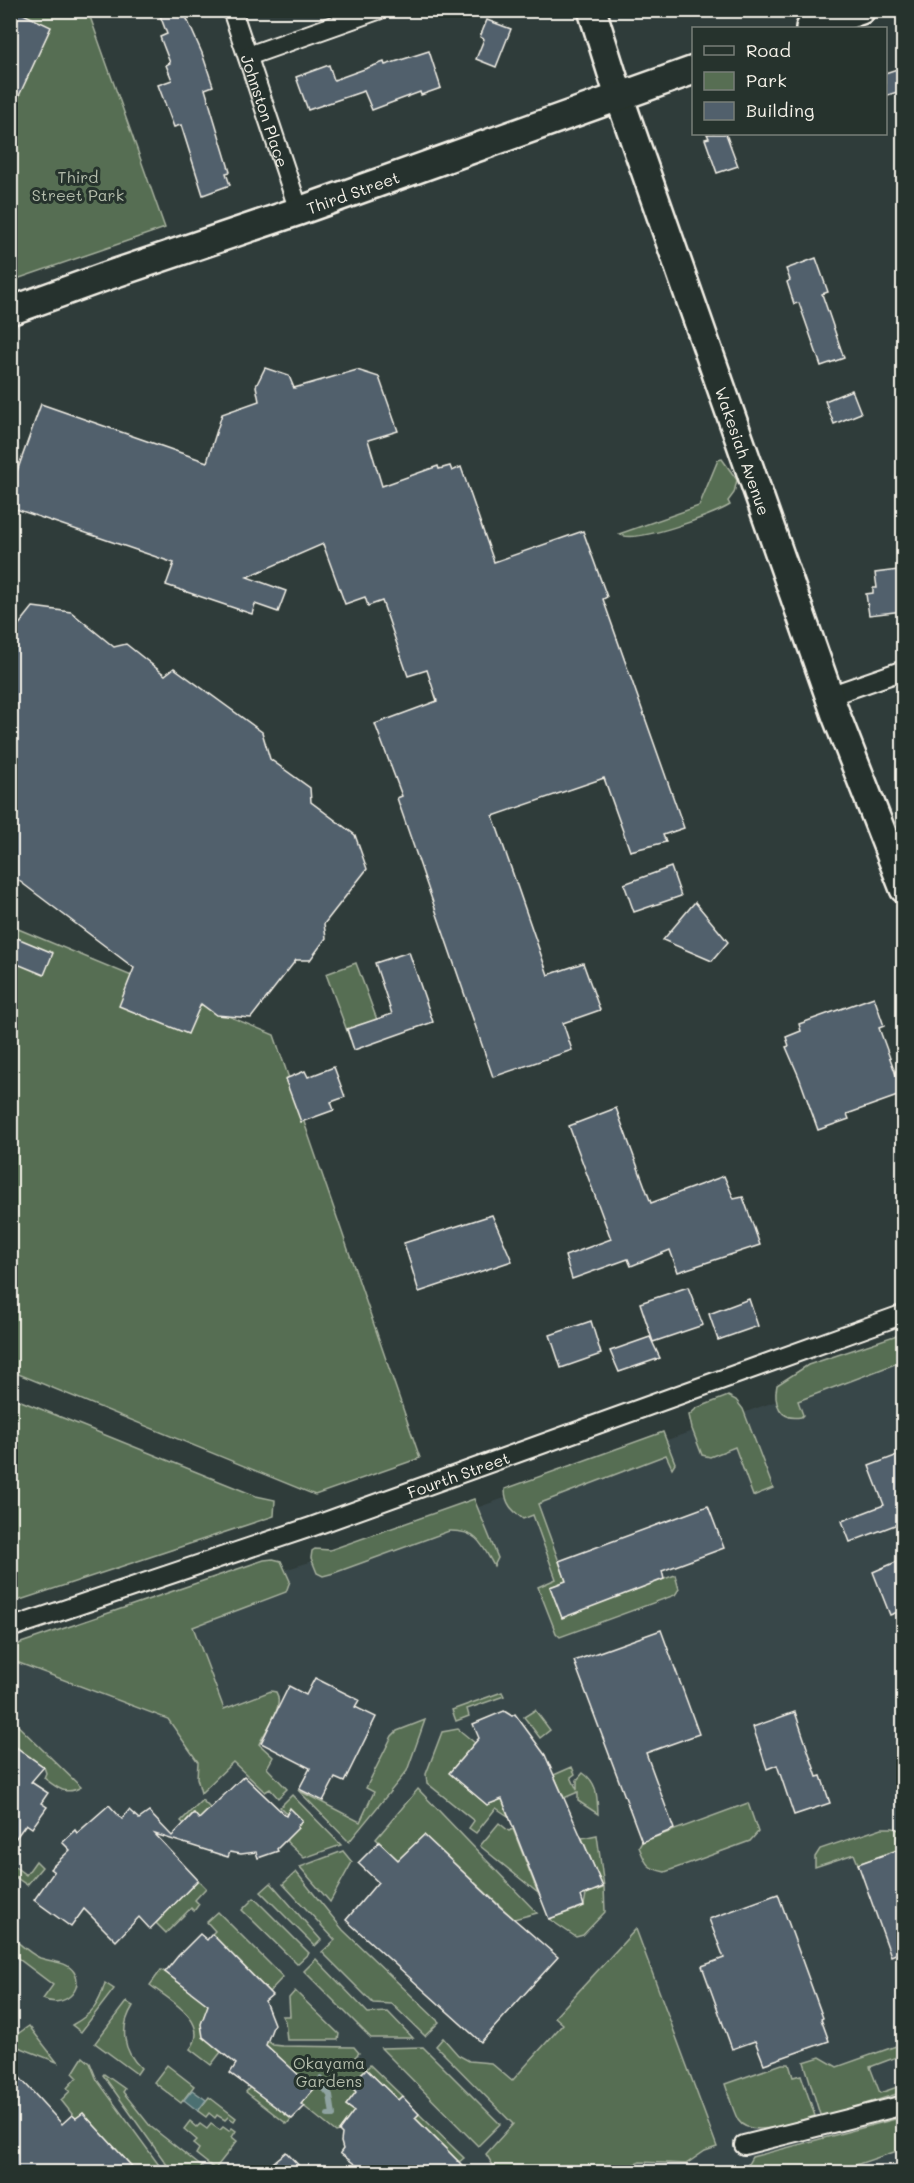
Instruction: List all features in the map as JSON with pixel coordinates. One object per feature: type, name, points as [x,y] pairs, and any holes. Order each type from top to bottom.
[{"type":"main road","name":"Wakesiah Avenue","points":[[592,10],[619,96],[829,696],[903,889]]},
{"type":"main road","points":[[813,27],[861,10]]},
{"type":"main road","name":"Third Street","points":[[10,311],[299,211],[692,70]]},
{"type":"street","name":"Johnston Place","points":[[232,10],[299,211]]},
{"type":"street","points":[[248,56],[378,10]]},
{"type":"street","points":[[829,696],[903,670]]},
{"type":"street","name":"Fourth Street","points":[[10,1628],[260,1542],[311,1527],[903,1314]]},
{"type":"street","points":[[744,2145],[903,2105]]},
{"type":"shaded area","points":[[903,1356],[903,2172],[11,2172],[11,1657],[454,1516]]},
{"type":"green space","name":"Third Street Park","points":[[10,11],[88,11],[165,228],[11,281]]},
{"type":"green space","points":[[722,459],[737,480],[734,493],[728,501],[730,505],[692,521],[656,532],[640,536],[619,534],[699,506],[718,460]]},
{"type":"green space","points":[[11,926],[274,1035],[420,1458],[315,1495],[11,1371]]},
{"type":"green space","points":[[356,963],[380,1028],[350,1039],[326,974]]},
{"type":"green space","points":[[903,1333],[903,1361],[798,1401],[803,1415],[801,1417],[788,1416],[777,1404],[777,1385],[808,1365]]},
{"type":"green space","points":[[728,1396],[736,1400],[743,1409],[773,1488],[753,1496],[735,1447],[710,1457],[702,1455],[692,1429],[689,1415],[697,1408]]},
{"type":"green space","points":[[11,1397],[256,1496],[275,1500],[274,1516],[11,1603]]},
{"type":"green space","points":[[663,1432],[675,1463],[672,1468],[666,1455],[538,1504],[566,1581],[550,1587],[562,1617],[675,1575],[679,1589],[675,1595],[560,1637],[556,1633],[538,1587],[556,1579],[533,1515],[523,1519],[516,1513],[508,1503],[505,1489]]},
{"type":"green space","points":[[474,1499],[498,1558],[494,1566],[478,1540],[466,1533],[449,1531],[334,1573],[323,1576],[317,1573],[311,1558],[312,1551],[315,1549],[330,1550]]},
{"type":"green space","points":[[264,1560],[281,1561],[290,1581],[286,1592],[193,1627],[224,1709],[271,1691],[276,1692],[278,1704],[276,1711],[259,1744],[273,1757],[267,1768],[287,1789],[278,1798],[270,1789],[265,1792],[233,1762],[201,1793],[197,1778],[198,1762],[168,1719],[11,1660],[14,1647],[21,1643]]},
{"type":"green space","points":[[502,1692],[504,1696],[467,1709],[469,1716],[456,1721],[452,1710]]},
{"type":"green space","points":[[535,1710],[550,1730],[540,1738],[524,1717]]},
{"type":"green space","points":[[10,1718],[81,1787],[66,1791],[57,1788],[44,1778],[46,1773],[44,1767],[11,1743]]},
{"type":"green space","points":[[425,1720],[407,1771],[349,1842],[298,1790],[360,1822],[374,1792],[366,1788],[392,1736],[397,1731]]},
{"type":"green space","points":[[458,1729],[475,1743],[450,1773],[487,1805],[502,1799],[508,1816],[496,1808],[476,1833],[469,1828],[474,1821],[427,1783],[426,1774],[442,1732]]},
{"type":"green space","points":[[572,1767],[575,1774],[571,1777],[577,1790],[577,1780],[583,1773],[592,1781],[596,1791],[598,1814],[578,1801],[578,1792],[564,1798],[554,1775]]},
{"type":"green space","points":[[418,1789],[537,1913],[514,1919],[424,1835],[398,1860],[376,1839]]},
{"type":"green space","points":[[292,1795],[341,1845],[304,1858],[287,1842],[286,1836],[302,1820],[296,1814],[291,1818],[280,1807]]},
{"type":"green space","points":[[202,1800],[210,1808],[199,1819],[193,1813],[186,1821],[196,1835],[181,1821]]},
{"type":"green space","points":[[748,1803],[758,1832],[750,1841],[665,1872],[650,1867],[645,1861],[639,1847],[642,1842]]},
{"type":"green space","points":[[499,1823],[509,1831],[513,1829],[538,1893],[480,1846]]},
{"type":"green space","points":[[882,1828],[903,1831],[903,1848],[858,1864],[854,1854],[815,1867],[815,1857],[820,1849]]},
{"type":"green space","points":[[597,1835],[604,1887],[605,1912],[583,1935],[576,1937],[549,1919],[580,1908],[584,1905],[586,1894],[603,1888],[582,1838]]},
{"type":"green space","points":[[343,1851],[352,1862],[330,1902],[300,1867]]},
{"type":"green space","points":[[36,1861],[42,1867],[27,1885],[11,1874],[11,1864],[26,1875]]},
{"type":"green space","points":[[296,1872],[343,1930],[439,2022],[425,2036],[392,2004],[373,2003],[322,1952],[335,1940],[283,1884]]},
{"type":"green space","points":[[198,1880],[206,1888],[195,1900],[199,1904],[194,1911],[191,1908],[166,1933],[156,1923]]},
{"type":"green space","points":[[271,1883],[321,1940],[315,1946],[261,1892]]},
{"type":"green space","points":[[254,1898],[309,1953],[297,1964],[242,1910]]},
{"type":"green space","points":[[218,1912],[283,1977],[269,1992],[212,1934],[215,1931],[207,1922]]},
{"type":"green space","points":[[636,1929],[717,2147],[705,2151],[686,2164],[640,2162],[615,2172],[503,2172],[494,2167],[486,2154],[513,2124],[436,2046],[443,2038],[458,2055],[469,2061],[491,2063],[512,2081],[563,2024],[555,2017]]},
{"type":"green space","points":[[10,1936],[36,1956],[71,1968],[77,1979],[77,1985],[70,1996],[58,2002],[43,1999],[53,1985],[11,1953]]},
{"type":"green space","points":[[316,1959],[368,2013],[388,2012],[413,2038],[371,2038],[304,1971]]},
{"type":"green space","points":[[161,1970],[216,2010],[210,2018],[204,2016],[202,2022],[205,2036],[221,2052],[211,2065],[190,2049],[196,2030],[192,2021],[176,2004],[150,1985]]},
{"type":"green space","points":[[105,1983],[114,1989],[81,2032],[72,2025],[94,2008]]},
{"type":"green space","points":[[295,1991],[339,2034],[338,2040],[287,2040],[285,2021],[282,2016],[290,2016],[289,1998]]},
{"type":"green space","points":[[126,2002],[133,2006],[126,2023],[125,2039],[130,2054],[141,2068],[137,2074],[95,2043]]},
{"type":"green space","points":[[29,2026],[57,2062],[11,2044],[11,2028],[16,2035]]},
{"type":"green space","name":"Okayama Gardens","points":[[266,2040],[273,2045],[282,2046],[354,2047],[359,2053],[354,2058],[366,2069],[350,2085],[358,2094],[353,2096],[346,2105],[354,2111],[339,2131],[336,2132],[301,2104],[313,2089],[263,2042]]},
{"type":"green space","points":[[899,2045],[902,2055],[870,2067],[880,2093],[903,2085],[903,2092],[821,2118],[804,2062],[820,2057],[837,2067]]},
{"type":"green space","points":[[423,2047],[500,2124],[478,2146],[381,2048]]},
{"type":"green space","points":[[83,2057],[90,2063],[97,2080],[164,2172],[137,2172],[83,2113],[76,2119],[61,2100],[70,2091],[67,2088],[77,2077],[73,2073]]},
{"type":"green space","points":[[782,2064],[789,2064],[793,2077],[801,2075],[815,2116],[763,2129],[744,2126],[736,2116],[725,2084]]},
{"type":"green space","points":[[167,2065],[194,2086],[181,2103],[154,2082]]},
{"type":"green space","points":[[370,2065],[402,2096],[398,2100],[366,2069]]},
{"type":"green space","points":[[104,2074],[125,2089],[123,2092],[150,2126],[207,2171],[172,2172]]},
{"type":"green space","points":[[250,2087],[291,2119],[287,2124],[246,2092]]},
{"type":"green space","points":[[209,2097],[236,2118],[234,2121],[228,2117],[225,2120],[217,2115],[215,2118],[209,2113],[206,2117],[198,2111]]},
{"type":"green space","points":[[419,2114],[464,2158],[459,2162],[415,2118]]},
{"type":"green space","points":[[903,2117],[903,2149],[835,2172],[749,2172],[747,2166],[752,2157]]},
{"type":"green space","points":[[190,2121],[197,2127],[200,2124],[207,2129],[211,2124],[220,2130],[223,2127],[229,2131],[232,2128],[236,2131],[232,2137],[237,2141],[215,2169],[196,2154],[199,2149],[193,2144],[197,2140],[184,2129]]},
{"type":"water","points":[[192,2090],[206,2100],[198,2111],[184,2100]]},
{"type":"building","points":[[10,10],[15,10],[51,27],[10,115]]},
{"type":"building","points":[[158,10],[183,10],[202,53],[213,86],[205,89],[230,172],[226,173],[230,185],[203,195],[181,125],[174,127],[158,85],[172,80],[166,65],[170,63],[160,37],[167,34]]},
{"type":"building","points":[[487,20],[511,29],[496,67],[476,59],[484,39],[480,37]]},
{"type":"building","points":[[429,51],[441,88],[421,95],[420,92],[372,110],[364,91],[308,110],[296,77],[329,65],[334,80],[384,62],[385,65]]},
{"type":"building","points":[[903,67],[903,90],[887,95],[887,72]]},
{"type":"building","points":[[708,135],[726,135],[738,166],[717,173],[705,139],[709,138]]},
{"type":"building","points":[[816,258],[828,292],[822,294],[844,358],[821,366],[799,303],[794,304],[787,282],[790,280],[786,269]]},
{"type":"building","points":[[265,368],[289,376],[294,388],[357,370],[379,377],[398,431],[368,440],[382,486],[438,466],[439,469],[450,466],[452,471],[461,467],[494,562],[583,531],[607,597],[603,599],[684,828],[663,835],[666,842],[630,851],[604,778],[493,816],[548,975],[583,963],[600,1010],[563,1023],[572,1050],[493,1077],[397,798],[402,796],[375,724],[437,701],[427,670],[408,676],[382,601],[368,606],[365,597],[345,604],[323,544],[247,577],[286,591],[278,612],[255,604],[252,614],[166,585],[174,563],[10,507],[10,491],[41,404],[207,462],[222,414],[259,401],[256,386]]},
{"type":"building","points":[[852,390],[861,413],[834,424],[825,401]]},
{"type":"building","points":[[898,570],[900,586],[903,586],[903,611],[869,615],[866,594],[873,593],[873,588],[877,588],[875,573]]},
{"type":"building","points":[[33,607],[71,612],[114,647],[126,644],[165,675],[174,668],[262,732],[270,759],[310,788],[311,802],[355,835],[367,869],[324,924],[326,938],[310,960],[296,960],[251,1018],[216,1015],[201,1004],[188,1034],[119,1006],[134,968],[10,874],[10,636]]},
{"type":"building","points":[[671,867],[681,896],[634,912],[624,884]]},
{"type":"building","points":[[695,902],[728,942],[712,961],[663,940]]},
{"type":"building","points":[[10,935],[53,953],[44,975],[10,961]]},
{"type":"building","points":[[409,952],[433,1022],[354,1050],[347,1029],[392,1014],[375,963]]},
{"type":"building","points":[[874,997],[884,1026],[879,1028],[903,1094],[847,1114],[849,1119],[818,1130],[786,1047],[789,1046],[786,1037],[801,1031],[799,1024]]},
{"type":"building","points":[[334,1067],[345,1097],[331,1102],[334,1110],[301,1122],[285,1079],[305,1071],[308,1077]]},
{"type":"building","points":[[616,1108],[651,1203],[724,1176],[734,1199],[743,1197],[760,1245],[678,1272],[670,1250],[631,1266],[628,1259],[572,1279],[565,1256],[611,1239],[569,1126]]},
{"type":"building","points":[[492,1215],[512,1261],[419,1292],[404,1243]]},
{"type":"building","points":[[688,1287],[703,1325],[653,1342],[640,1303]]},
{"type":"building","points":[[749,1299],[758,1326],[718,1340],[709,1314]]},
{"type":"building","points":[[591,1321],[601,1354],[561,1368],[550,1335]]},
{"type":"building","points":[[650,1337],[660,1358],[619,1372],[610,1351]]},
{"type":"building","points":[[903,1453],[903,1522],[850,1542],[842,1521],[884,1505],[869,1466]]},
{"type":"building","points":[[708,1506],[724,1548],[662,1571],[664,1579],[562,1618],[550,1587],[566,1581],[559,1561]]},
{"type":"building","points":[[903,1559],[903,1610],[890,1615],[873,1572]]},
{"type":"building","points":[[661,1630],[699,1734],[646,1753],[674,1829],[642,1842],[574,1661]]},
{"type":"building","points":[[315,1678],[359,1700],[355,1707],[376,1717],[344,1782],[335,1778],[323,1801],[299,1789],[310,1768],[261,1743],[289,1686],[306,1695]]},
{"type":"building","points":[[504,1711],[512,1716],[515,1714],[545,1755],[603,1887],[581,1896],[584,1906],[549,1919],[502,1799],[487,1805],[449,1773],[479,1738],[473,1724]]},
{"type":"building","points":[[795,1712],[817,1777],[821,1776],[830,1803],[794,1815],[777,1765],[767,1769],[753,1727]]},
{"type":"building","points":[[10,1743],[44,1767],[31,1782],[48,1793],[41,1803],[47,1807],[32,1828],[26,1824],[10,1846]]},
{"type":"building","points":[[244,1776],[286,1816],[290,1808],[302,1820],[298,1828],[277,1849],[278,1851],[258,1858],[256,1852],[241,1854],[230,1852],[228,1857],[155,1834],[198,1880],[150,1929],[139,1917],[116,1941],[84,1909],[71,1927],[34,1900],[54,1872],[50,1869],[70,1850],[62,1842],[75,1830],[77,1833],[109,1805],[122,1819],[129,1810],[139,1819],[149,1812],[172,1836],[194,1813],[199,1819]]},
{"type":"building","points":[[424,1835],[499,1906],[558,1957],[481,2042],[346,1920],[378,1882],[358,1863],[379,1842],[398,1860]]},
{"type":"building","points":[[903,1848],[903,1951],[891,1956],[858,1864]]},
{"type":"building","points":[[778,1894],[823,2018],[821,2019],[829,2041],[764,2064],[755,2041],[732,2049],[702,1966],[724,1958],[709,1919]]},
{"type":"building","points":[[200,1934],[207,1940],[212,1934],[272,1995],[265,2001],[274,2024],[266,2045],[314,2089],[301,2104],[305,2106],[292,2119],[230,2073],[236,2064],[203,2037],[201,2024],[208,2005],[165,1972]]},
{"type":"building","points":[[10,2067],[62,2124],[72,2115],[76,2118],[83,2113],[137,2172],[10,2172]]},
{"type":"building","points":[[366,2069],[398,2100],[402,2096],[419,2114],[415,2118],[462,2165],[455,2172],[365,2172],[340,2153],[343,2149],[342,2134],[339,2131],[354,2111],[346,2105],[356,2092],[350,2085]]},
{"type":"building","points":[[286,2152],[305,2172],[262,2172]]},
{"type":"waterway","points":[[321,2079],[323,2087],[330,2095],[333,2115],[328,2115]]}]
